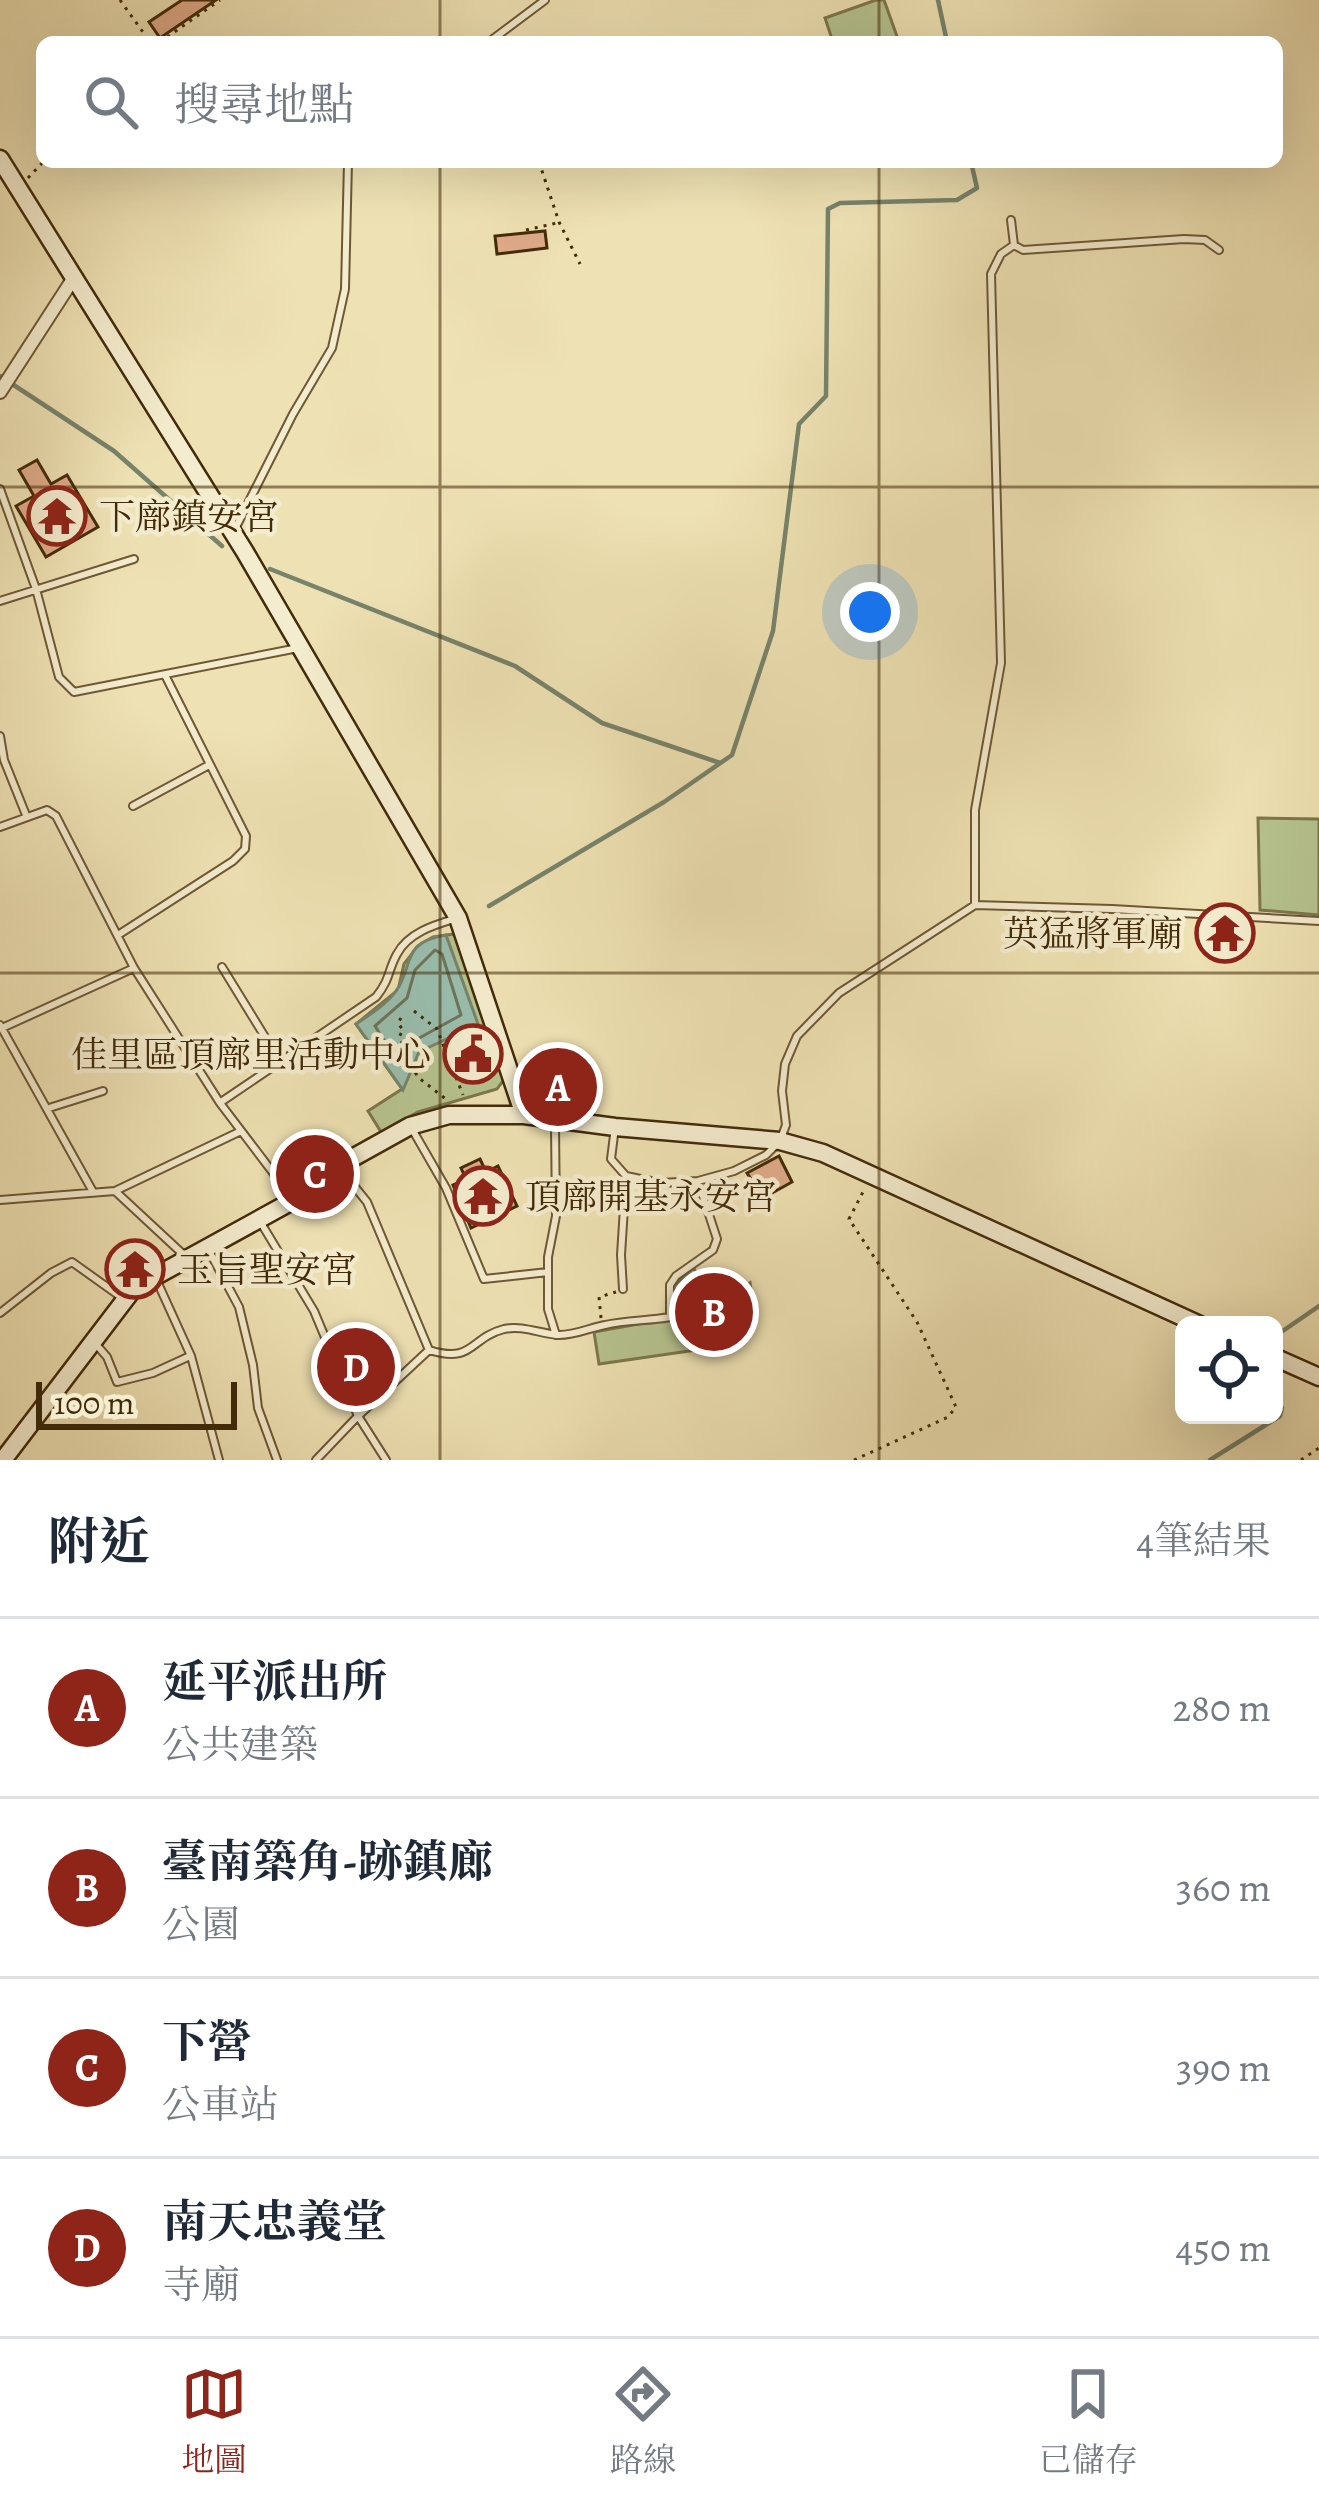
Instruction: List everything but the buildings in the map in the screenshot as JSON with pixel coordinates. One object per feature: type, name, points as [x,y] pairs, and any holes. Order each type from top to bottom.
[{"type":"street","points":[[0,159],[302,647],[458,918],[524,1115]]},
{"type":"street","points":[[4,387],[74,276]]},
{"type":"street","points":[[3,1460],[124,1299],[154,1276],[294,1200],[338,1166],[410,1126],[449,1115],[524,1115],[780,1141],[823,1153],[1180,1316]]},
{"type":"street","points":[[1283,1362],[1319,1377]]},
{"type":"lane","points":[[497,36],[544,0]]},
{"type":"lane","points":[[233,534],[292,414],[332,348],[345,289],[348,168]]},
{"type":"lane","points":[[1011,220],[1014,244],[1023,250],[1184,239],[1205,240],[1219,250]]},
{"type":"lane","points":[[975,905],[974,810],[1001,663],[991,274],[1001,254],[1014,244]]},
{"type":"lane","points":[[0,489],[36,589],[59,677],[74,692],[302,647]]},
{"type":"lane","points":[[0,601],[134,560]]},
{"type":"lane","points":[[118,935],[233,861],[244,849],[246,836],[165,675]]},
{"type":"lane","points":[[0,736],[4,760],[26,815]]},
{"type":"lane","points":[[133,806],[210,764]]},
{"type":"lane","points":[[0,827],[47,810],[56,816],[134,968],[220,1102],[294,1200]]},
{"type":"lane","points":[[615,1127],[611,1159],[626,1176],[660,1183],[698,1181],[766,1155],[780,1141],[786,1125],[785,1064],[796,1036],[839,993],[975,905],[1319,921]]},
{"type":"lane","points":[[220,1102],[376,997],[390,981],[396,955],[406,943],[429,926],[458,918]]},
{"type":"lane","points":[[222,967],[280,1063]]},
{"type":"lane","points":[[92,1191],[1,1027],[134,968]]},
{"type":"lane","points":[[47,1108],[103,1091]]},
{"type":"lane","points":[[555,1118],[556,1216],[548,1309],[556,1335]]},
{"type":"lane","points":[[410,1126],[446,1188],[484,1279],[548,1272]]},
{"type":"lane","points":[[0,1200],[115,1191],[241,1131]]},
{"type":"lane","points":[[338,1166],[367,1202],[429,1350]]},
{"type":"lane","points":[[623,1289],[626,1176]]},
{"type":"lane","points":[[429,1350],[450,1356],[466,1353],[495,1332],[518,1327],[556,1335],[670,1317],[670,1285],[713,1250],[717,1239],[698,1181]]},
{"type":"lane","points":[[115,1191],[187,1258]]},
{"type":"lane","points":[[260,1220],[314,1311],[358,1416],[386,1460]]},
{"type":"lane","points":[[207,1247],[239,1307],[258,1408],[277,1460]]},
{"type":"lane","points":[[0,1313],[72,1262],[124,1299]]},
{"type":"lane","points":[[154,1276],[191,1356],[219,1460]]},
{"type":"lane","points":[[92,1340],[107,1357],[117,1382],[191,1356]]},
{"type":"lane","points":[[316,1460],[429,1350]]},
{"type":"path","points":[[120,0],[146,36]]},
{"type":"path","points":[[169,36],[220,0]]},
{"type":"path","points":[[19,188],[38,168]]},
{"type":"path","points":[[541,168],[559,222],[580,264]]},
{"type":"path","points":[[526,230],[559,222]]},
{"type":"path","points":[[414,1011],[443,1039],[463,1095]]},
{"type":"path","points":[[400,1018],[403,1030],[399,1037],[412,1068],[447,1100]]},
{"type":"path","points":[[854,1460],[948,1417],[956,1406],[917,1322],[849,1220],[872,1176]]},
{"type":"path","points":[[602,1326],[599,1297],[623,1289]]},
{"type":"path","points":[[1301,1460],[1319,1448]]},
{"type":"green space","points":[[884,0],[897,36],[831,36],[825,18]]},
{"type":"green space","points":[[1258,818],[1319,819],[1319,915],[1260,910]]},
{"type":"green space","points":[[454,934],[506,1077],[497,1089],[418,1112],[381,1132],[368,1111],[402,1089],[356,1024],[398,990],[404,964],[418,946],[433,937]]},
{"type":"green space","points":[[693,1268],[722,1303],[750,1283],[755,1319],[696,1350],[599,1364],[594,1332],[673,1318],[677,1307],[674,1286]]},
{"type":"water","points":[[446,935],[478,1024],[419,1052],[403,1090],[356,1024],[396,991],[421,943]]},
{"type":"waterway","points":[[938,0],[946,36]]},
{"type":"waterway","points":[[489,906],[664,802],[732,755],[773,631],[799,424],[826,396],[828,209],[840,203],[957,200],[977,188],[972,168]]},
{"type":"waterway","points":[[0,376],[114,451],[222,546]]},
{"type":"waterway","points":[[270,569],[515,666],[602,723],[720,763]]},
{"type":"waterway","points":[[1283,1331],[1319,1306]]},
{"type":"waterway","points":[[1210,1460],[1267,1424]]},
{"type":"place","name":"下廍鎮安宮","points":[[57,516]]},
{"type":"place","name":"英猛將軍廟","points":[[1225,933]]},
{"type":"place","name":"佳里區頂廍里活動中心","points":[[473,1054]]},
{"type":"place","name":"延平派出所","points":[[558,1087]]},
{"type":"place","name":"下營","points":[[315,1174]]},
{"type":"place","name":"頂廍開基永安宮","points":[[483,1196]]},
{"type":"place","name":"玉旨聖安宮","points":[[135,1269]]},
{"type":"place","name":"臺南築角-跡鎮廊","points":[[714,1312]]},
{"type":"place","name":"南天忠義堂","points":[[356,1367]]}]
